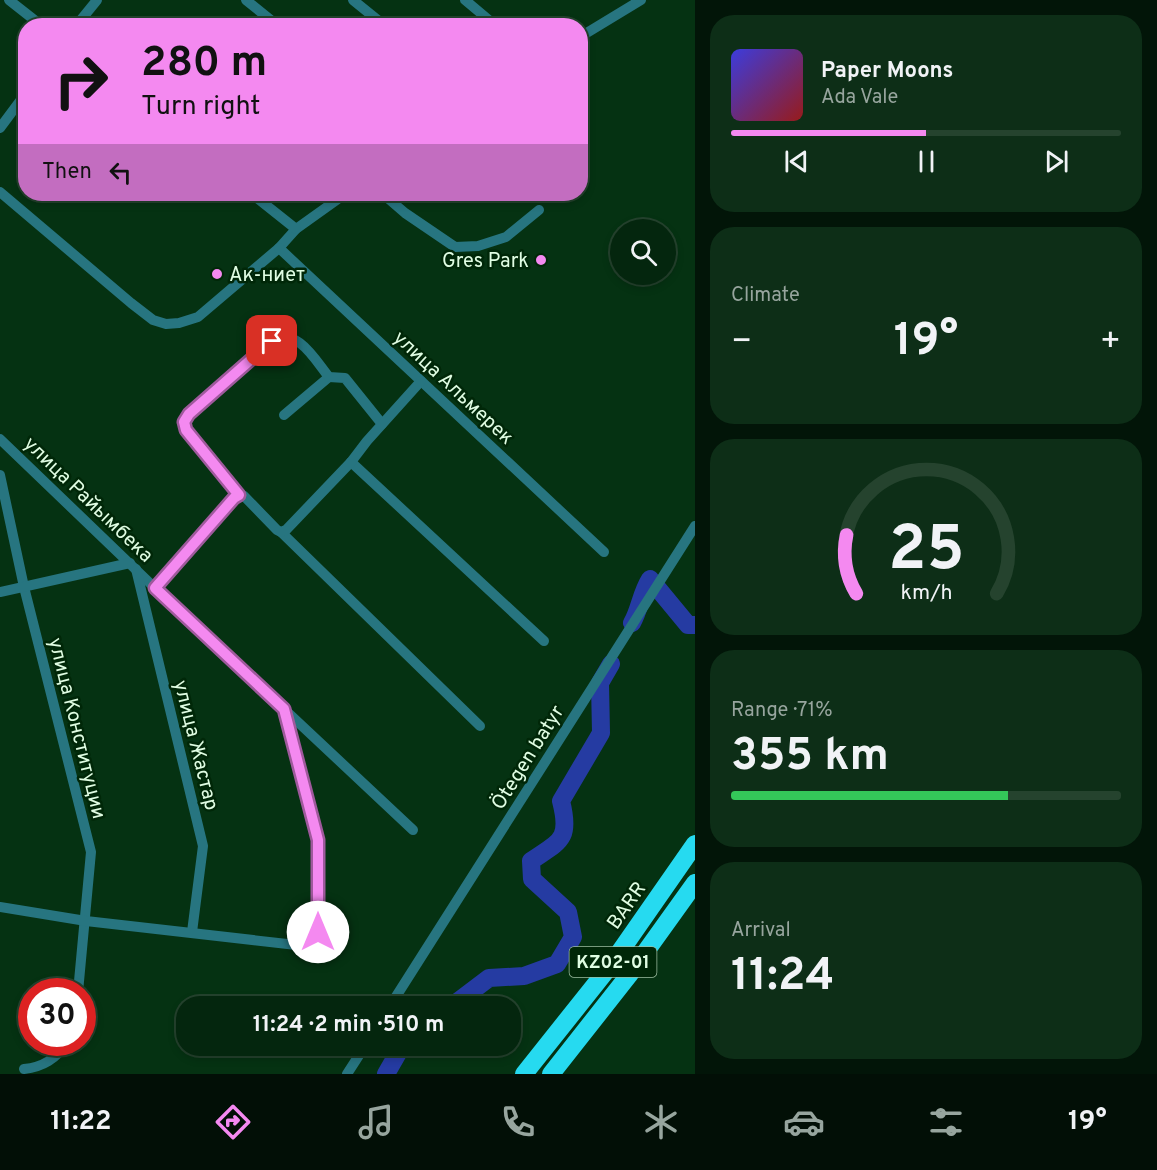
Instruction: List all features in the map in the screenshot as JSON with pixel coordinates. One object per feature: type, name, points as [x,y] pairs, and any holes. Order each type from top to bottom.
[{"type":"highway","name":"BARR","points":[[525,1074],[610,966],[695,844]]},
{"type":"highway","name":"KZ02-01","points":[[551,1074],[628,975],[695,883]]},
{"type":"street","points":[[9,0],[32,18]]},
{"type":"street","points":[[82,18],[97,0]]},
{"type":"street","points":[[246,0],[268,18]]},
{"type":"street","points":[[353,0],[375,18]]},
{"type":"street","points":[[465,0],[486,18]]},
{"type":"street","points":[[588,32],[641,0]]},
{"type":"street","points":[[0,128],[18,104]]},
{"type":"street","points":[[0,192],[153,320],[166,324],[179,323],[198,316],[279,248],[296,229],[335,201]]},
{"type":"street","points":[[261,201],[296,229]]},
{"type":"street","points":[[391,201],[455,247],[478,246],[506,237],[539,210]]},
{"type":"street","name":"улица Альмерек","points":[[279,248],[604,552]]},
{"type":"street","points":[[329,377],[297,340],[288,336],[279,336],[189,414],[184,422],[186,430],[239,495],[244,496],[273,527],[281,532],[480,726]]},
{"type":"street","points":[[284,415],[329,377],[345,378],[382,424]]},
{"type":"street","points":[[281,532],[286,530],[351,462],[421,381]]},
{"type":"street","name":"улица Райымбека","points":[[0,439],[413,830]]},
{"type":"street","points":[[351,462],[544,641]]},
{"type":"street","name":"улица Конституции","points":[[0,476],[24,586],[91,852],[80,978]]},
{"type":"street","points":[[155,588],[239,495]]},
{"type":"street","name":"Ötegen batyr","points":[[396,996],[695,526]]},
{"type":"street","points":[[0,592],[133,565]]},
{"type":"street","name":"улица Жастар","points":[[133,565],[203,846],[192,932]]},
{"type":"street","points":[[0,908],[86,921],[314,947],[318,932],[318,840],[284,709]]},
{"type":"street","points":[[24,1069],[36,1068],[54,1056]]},
{"type":"street","points":[[347,1074],[359,1056]]},
{"type":"waterway","points":[[632,623],[650,579],[688,625],[695,625]]},
{"type":"waterway","points":[[465,996],[489,978],[524,976],[557,964],[573,937],[568,912],[532,879],[531,861],[556,844],[564,832],[561,801],[601,733],[600,683],[611,664]]},
{"type":"waterway","points":[[386,1074],[396,1056]]},
{"type":"place","name":"Gres Park","points":[[541,260]]},
{"type":"place","name":"Ак-ниет","points":[[217,274]]},
{"type":"route","points":[[272,341],[189,414],[184,422],[186,430],[239,495],[155,588],[284,709],[318,840],[318,932]]}]
